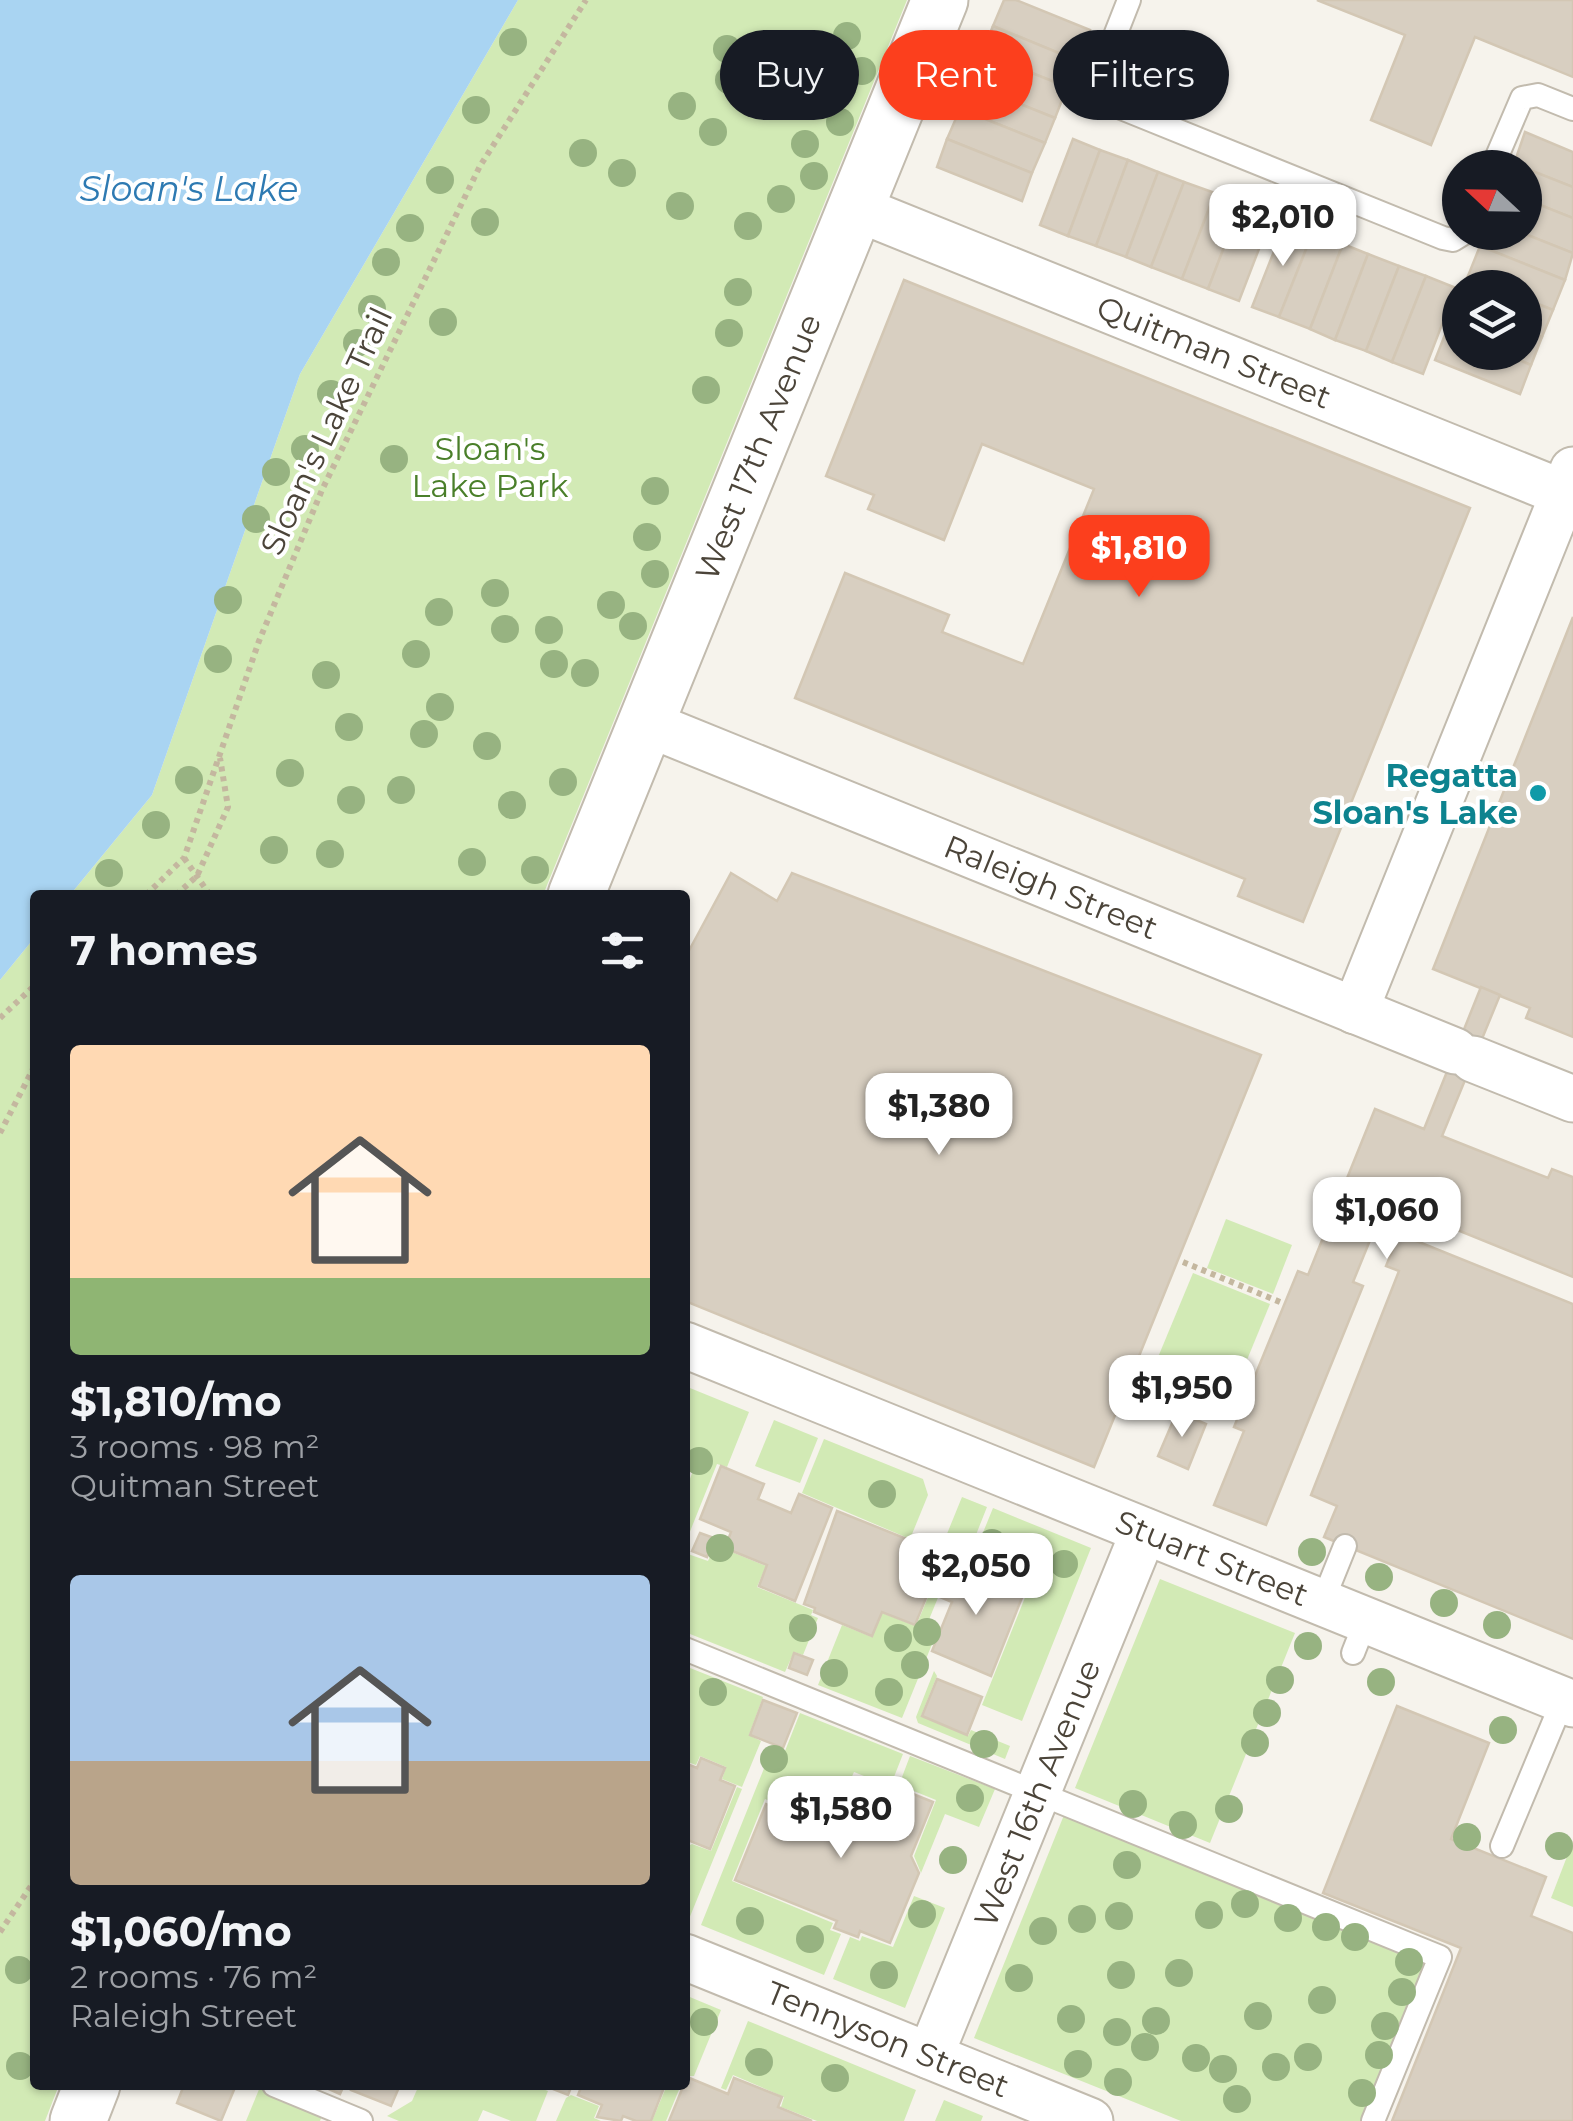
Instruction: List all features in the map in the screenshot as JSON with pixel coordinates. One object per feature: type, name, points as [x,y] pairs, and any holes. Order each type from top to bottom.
[{"type":"street","name":"West 17th Avenue","points":[[578,890],[940,0]]},
{"type":"street","name":"Quitman Street","points":[[856,208],[1570,487]]},
{"type":"street","points":[[1354,1011],[1570,487]]},
{"type":"street","name":"Raleigh Street","points":[[646,723],[1573,1099]]},
{"type":"street","name":"Stuart Street","points":[[690,1346],[1322,1602],[1360,1637],[1568,1702]]},
{"type":"street","name":"West 16th Avenue","points":[[930,2056],[1144,1530]]},
{"type":"street","name":"Tennyson Street","points":[[690,1959],[1090,2121]]},
{"type":"street","points":[[78,2121],[90,2090]]},
{"type":"lane","points":[[1129,0],[1096,84],[1104,101],[1442,237]]},
{"type":"lane","points":[[1500,150],[1522,98],[1538,95],[1573,109]]},
{"type":"lane","points":[[1322,1602],[1345,1546]]},
{"type":"lane","points":[[690,1651],[1440,1957],[1373,2121]]},
{"type":"lane","points":[[1502,1846],[1568,1702]]},
{"type":"lane","points":[[286,2090],[362,2121]]},
{"type":"path","name":"Sloan's Lake Trail","points":[[151,890],[184,858],[259,640],[322,490],[480,166],[586,0]]},
{"type":"path","points":[[182,890],[197,876],[228,807],[220,757]]},
{"type":"path","points":[[184,858],[207,890]]},
{"type":"path","points":[[0,1018],[30,990]]},
{"type":"path","points":[[0,1133],[30,1075]]},
{"type":"path","points":[[1183,1262],[1280,1302]]},
{"type":"path","points":[[1138,1375],[1235,1414]]},
{"type":"path","points":[[0,1932],[30,1887]]},
{"type":"green space","name":"Sloan's Lake Park","points":[[518,0],[907,0],[895,30],[879,30],[879,69],[859,118],[859,30],[720,30],[720,120],[858,120],[545,890],[74,890],[152,795],[300,374]]},
{"type":"green space","points":[[30,943],[30,2090],[57,2090],[45,2121],[0,2121],[0,980]]},
{"type":"green space","points":[[1226,1219],[1292,1245],[1273,1294],[1207,1268]]},
{"type":"green space","points":[[1193,1273],[1270,1304],[1228,1406],[1151,1374]]},
{"type":"green space","points":[[690,1388],[749,1412],[727,1467],[717,1464],[690,1532],[690,1479],[694,1468],[690,1466]]},
{"type":"green space","points":[[774,1420],[818,1438],[800,1483],[755,1466]]},
{"type":"green space","points":[[824,1439],[923,1479],[928,1495],[910,1539],[802,1493]]},
{"type":"green space","points":[[962,1497],[987,1507],[964,1565],[953,1561],[928,1622],[939,1627],[902,1718],[818,1685],[842,1625],[872,1637],[882,1613],[916,1626],[946,1554],[940,1551]]},
{"type":"green space","points":[[993,1508],[1091,1548],[1022,1721],[982,1705],[1026,1595],[1012,1588],[1015,1580],[971,1562]]},
{"type":"green space","points":[[715,1545],[766,1566],[757,1587],[813,1610],[811,1615],[818,1618],[803,1655],[794,1652],[785,1672],[690,1634],[690,1555],[708,1561]]},
{"type":"green space","points":[[1160,1579],[1295,1633],[1210,1843],[1075,1788]]},
{"type":"green space","points":[[690,1668],[763,1697],[749,1735],[761,1741],[742,1787],[722,1779],[726,1767],[700,1756],[696,1765],[690,1763]]},
{"type":"green space","points":[[934,1671],[937,1676],[921,1716],[968,1736],[971,1730],[1010,1746],[1005,1759],[918,1723],[916,1717]]},
{"type":"green space","points":[[800,1713],[903,1754],[892,1782],[881,1778],[879,1782],[854,1772],[845,1792],[825,1785],[816,1806],[792,1796],[787,1808],[765,1799],[732,1881],[833,1923],[830,1930],[841,1934],[824,1975],[701,1925],[773,1746],[785,1751]]},
{"type":"green space","points":[[910,1756],[995,1789],[979,1827],[945,1814],[921,1873],[914,1856],[936,1800],[899,1785]]},
{"type":"green space","points":[[737,1787],[742,1789],[690,1917],[690,1845],[711,1851]]},
{"type":"green space","points":[[1064,1815],[1429,1962],[1365,2121],[1181,2121],[974,2038]]},
{"type":"green space","points":[[1573,1841],[1573,1907],[1551,1898]]},
{"type":"green space","points":[[914,1896],[945,1908],[905,2008],[833,1979],[850,1937],[860,1941],[862,1936],[893,1947]]},
{"type":"green space","points":[[690,1997],[721,2010],[694,2076],[690,2076]]},
{"type":"green space","points":[[748,2021],[916,2090],[904,2121],[817,2121],[781,2107],[784,2097],[733,2075],[726,2090],[721,2088]]},
{"type":"green space","points":[[259,2090],[323,2113],[320,2121],[246,2121]]},
{"type":"green space","points":[[417,2090],[548,2091],[536,2121],[511,2121],[483,2110],[478,2121],[399,2121],[387,2116],[412,2101]]},
{"type":"green space","points":[[665,2090],[679,2090],[666,2121],[652,2121]]},
{"type":"green space","points":[[571,2095],[599,2106],[594,2118],[601,2121],[556,2121]]},
{"type":"green space","points":[[944,2100],[983,2116],[981,2121],[935,2121]]},
{"type":"water","name":"Sloan's Lake","points":[[0,0],[518,0],[300,374],[152,795],[74,890],[30,890],[30,943],[0,980]]},
{"type":"building","points":[[1004,0],[1016,0],[1090,30],[1053,30],[1053,51],[1033,42],[1033,30],[1003,30],[993,26]]},
{"type":"building","points":[[1317,0],[1573,0],[1573,77],[1475,37],[1431,145],[1371,120],[1405,35]]},
{"type":"building","points":[[1033,42],[1053,51],[1053,81],[1033,73]]},
{"type":"building","points":[[1033,73],[1053,81],[1053,117],[1033,109]]},
{"type":"building","points":[[1033,109],[1053,117],[1045,143],[988,120],[1033,120]]},
{"type":"building","points":[[955,120],[988,120],[1045,143],[1032,173],[947,139]]},
{"type":"building","points":[[1525,132],[1573,152],[1573,187],[1542,175],[1542,150],[1519,150]]},
{"type":"building","points":[[947,139],[1032,173],[1022,201],[937,167]]},
{"type":"building","points":[[1073,139],[1100,150],[1068,236],[1040,225]]},
{"type":"building","points":[[1100,150],[1128,160],[1096,246],[1068,236]]},
{"type":"building","points":[[1128,160],[1158,172],[1126,257],[1096,246]]},
{"type":"building","points":[[1158,172],[1184,182],[1151,267],[1126,257]]},
{"type":"building","points":[[1542,175],[1573,187],[1573,218],[1542,206]]},
{"type":"building","points":[[1184,182],[1215,193],[1182,279],[1151,267]]},
{"type":"building","points":[[1215,193],[1241,203],[1208,289],[1182,279]]},
{"type":"building","points":[[1241,203],[1272,215],[1239,301],[1208,289]]},
{"type":"building","points":[[1542,206],[1573,218],[1573,253],[1542,241]]},
{"type":"building","points":[[1286,221],[1313,232],[1279,317],[1252,307]]},
{"type":"building","points":[[1313,232],[1343,244],[1310,329],[1279,317]]},
{"type":"building","points":[[1542,241],[1573,253],[1565,280],[1490,250],[1542,250]]},
{"type":"building","points":[[1343,244],[1368,254],[1335,340],[1310,329]]},
{"type":"building","points":[[1478,250],[1490,250],[1540,270],[1470,270]]},
{"type":"building","points":[[1368,254],[1399,266],[1366,351],[1335,340]]},
{"type":"building","points":[[1399,266],[1426,276],[1392,362],[1366,351]]},
{"type":"building","points":[[1542,271],[1565,280],[1553,310],[1542,306]]},
{"type":"building","points":[[1426,276],[1442,282],[1442,324],[1423,374],[1392,362]]},
{"type":"building","points":[[904,280],[1470,508],[1303,922],[1238,896],[1245,879],[795,698],[845,573],[949,615],[942,632],[1023,664],[1094,489],[982,444],[944,540],[868,509],[874,495],[826,476]]},
{"type":"building","points":[[1542,306],[1553,310],[1542,337]]},
{"type":"building","points":[[1442,342],[1442,363],[1435,360]]},
{"type":"building","points":[[1460,370],[1529,370],[1520,394]]},
{"type":"building","name":"Regatta Sloan's Lake","points":[[1573,617],[1573,1037],[1526,1018],[1530,1008],[1433,969]]},
{"type":"building","points":[[731,873],[777,901],[792,873],[1261,1055],[1094,1467],[690,1303],[690,949]]},
{"type":"building","points":[[1481,987],[1500,995],[1442,1136],[1548,1178],[1552,1169],[1573,1177],[1573,1277],[1386,1201],[1353,1282],[1363,1286],[1266,1525],[1214,1505],[1244,1431],[1234,1427],[1298,1271],[1308,1275],[1375,1109],[1424,1129]]},
{"type":"building","points":[[1399,1234],[1573,1304],[1573,1639],[1324,1537],[1337,1506],[1311,1495],[1399,1271],[1386,1266]]},
{"type":"building","points":[[1177,1412],[1206,1424],[1188,1469],[1158,1456]]},
{"type":"building","points":[[721,1466],[764,1484],[758,1499],[791,1513],[799,1494],[832,1508],[795,1601],[759,1586],[767,1565],[725,1548],[731,1532],[700,1519]]},
{"type":"building","points":[[837,1511],[944,1554],[915,1625],[882,1612],[872,1636],[804,1604]]},
{"type":"building","points":[[700,1533],[714,1538],[707,1557],[692,1551]]},
{"type":"building","points":[[954,1563],[967,1568],[968,1564],[1012,1582],[1009,1590],[1023,1595],[991,1676],[932,1651],[952,1602],[940,1597]]},
{"type":"building","points":[[794,1653],[813,1660],[807,1675],[789,1668]]},
{"type":"building","points":[[937,1679],[982,1697],[967,1735],[922,1716]]},
{"type":"building","points":[[763,1700],[797,1713],[783,1748],[750,1735]]},
{"type":"building","points":[[1397,1706],[1489,1743],[1451,1839],[1546,1877],[1531,1916],[1573,1933],[1573,2121],[1392,2121],[1461,1948],[1323,1893]]},
{"type":"building","points":[[701,1758],[725,1768],[720,1780],[735,1786],[710,1849],[690,1841],[690,1765],[697,1768]]},
{"type":"building","points":[[883,1782],[933,1802],[911,1856],[919,1873],[890,1943],[860,1931],[858,1937],[834,1928],[837,1921],[735,1880],[766,1804],[788,1812],[793,1800],[848,1823],[854,1809],[870,1815]]},
{"type":"building","points":[[690,2078],[728,2094],[734,2078],[782,2097],[778,2107],[812,2121],[669,2121],[682,2090],[690,2090]]},
{"type":"building","points":[[182,2090],[234,2090],[221,2121],[177,2103]]},
{"type":"building","points":[[351,2090],[398,2090],[391,2106]]},
{"type":"building","points":[[580,2090],[663,2090],[651,2121],[597,2117],[602,2105],[578,2095]]},
{"type":"place","name":"Regatta Sloan's Lake","points":[[1538,793]]}]
